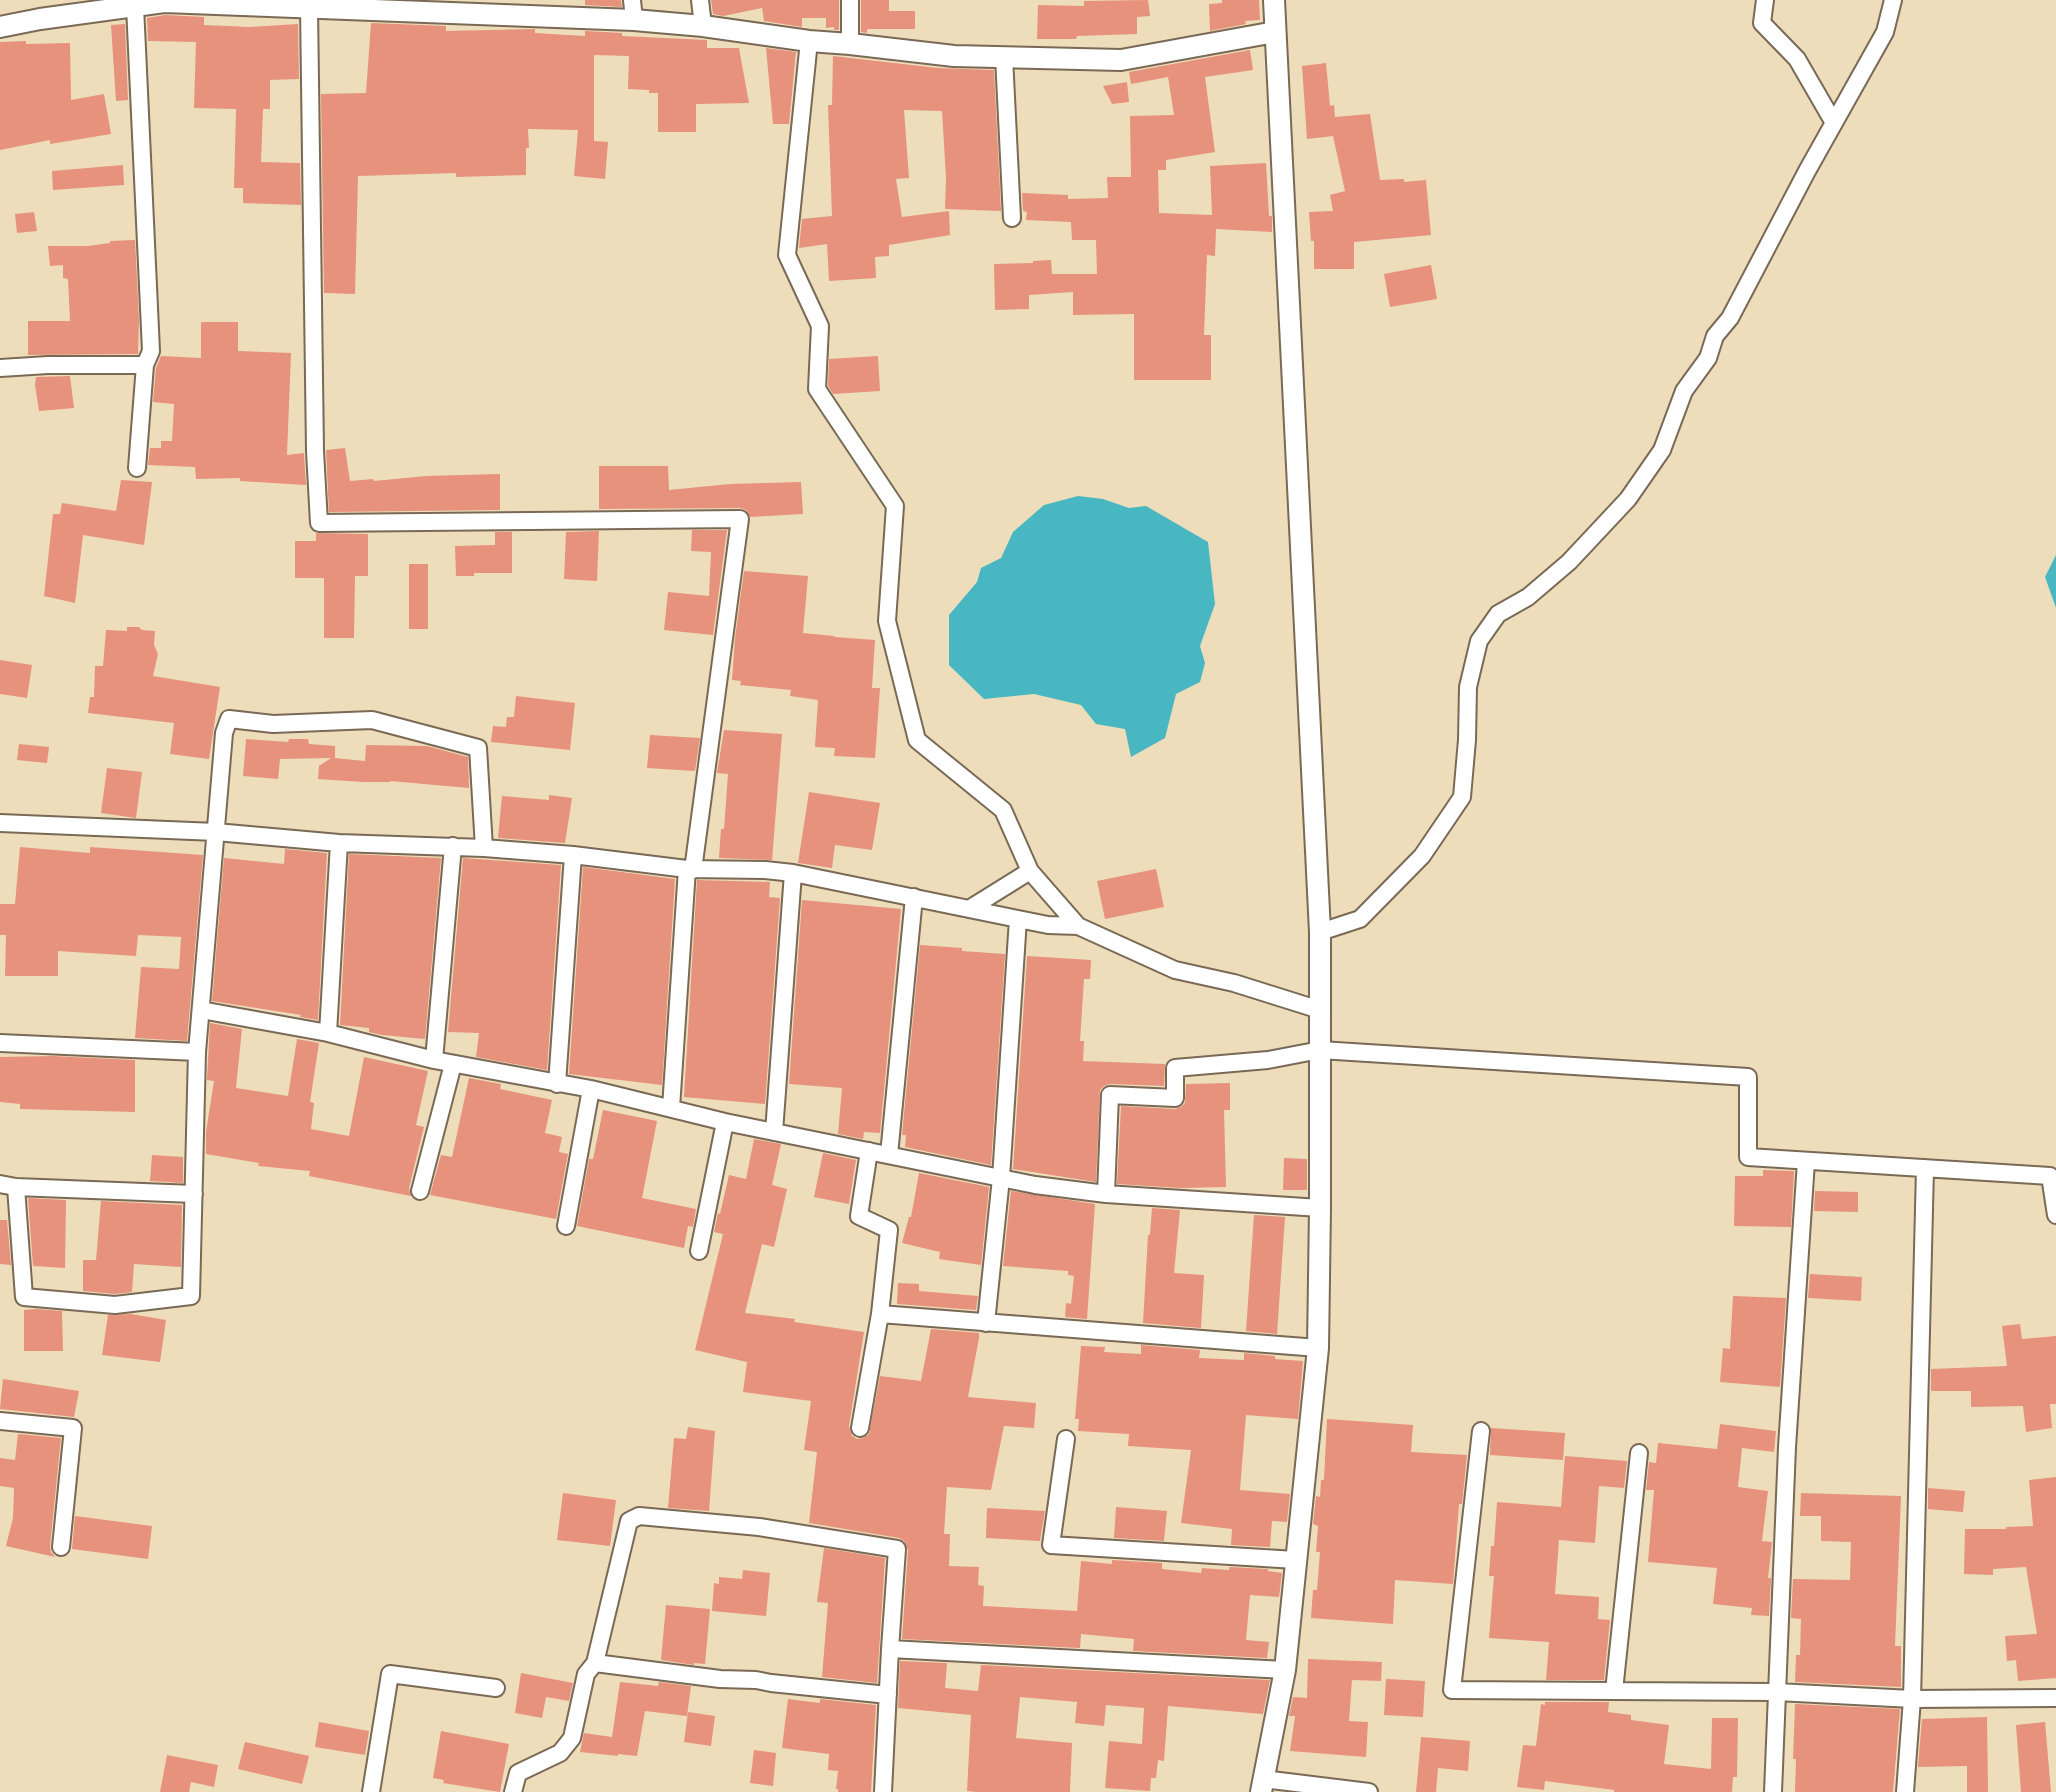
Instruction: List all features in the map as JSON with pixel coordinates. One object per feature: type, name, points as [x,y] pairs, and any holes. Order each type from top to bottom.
[{"type":"street","points":[[700,0],[703,26]]},
{"type":"street","points":[[850,0],[850,44]]},
{"type":"street","points":[[1274,0],[1320,932],[1320,1208],[1318,1348],[1285,1670],[1262,1785],[1369,1792]]},
{"type":"street","points":[[1765,0],[1762,23],[1797,59],[1834,123]]},
{"type":"street","points":[[1320,932],[1360,919],[1422,856],[1462,797],[1468,687],[1479,641],[1498,614],[1528,597],[1569,562],[1628,499],[1662,450],[1684,391],[1708,358],[1715,336],[1730,318],[1885,32],[1893,0]]},
{"type":"street","points":[[0,27],[164,2],[309,7],[343,4],[633,10],[703,26],[954,56],[1121,60],[1275,32]]},
{"type":"street","points":[[135,6],[151,351],[145,365],[137,468]]},
{"type":"street","points":[[309,7],[315,451],[319,523],[740,519],[690,869],[671,1108]]},
{"type":"street","points":[[809,41],[787,255],[820,326],[817,389],[895,506],[887,621],[917,740],[1003,810],[1030,871],[1078,926]]},
{"type":"street","points":[[1004,57],[1012,218]]},
{"type":"street","points":[[0,368],[145,365]]},
{"type":"street","points":[[194,1194],[8,1185],[24,1297],[115,1305],[191,1296],[194,1194],[197,1052],[224,733],[229,719],[273,724],[372,720],[478,748],[484,848]]},
{"type":"street","points":[[0,823],[216,832],[339,843],[453,846],[573,855],[690,869],[793,873],[1048,925],[1078,926],[1175,970],[1234,983],[1320,1010]]},
{"type":"street","points":[[328,1033],[339,843]]},
{"type":"street","points":[[434,1060],[453,846]]},
{"type":"street","points":[[557,1084],[573,855]]},
{"type":"street","points":[[969,909],[1030,871]]},
{"type":"street","points":[[774,1132],[793,873]]},
{"type":"street","points":[[889,1155],[914,897]]},
{"type":"street","points":[[986,1323],[1001,1178],[1018,919]]},
{"type":"street","points":[[201,1010],[328,1033],[434,1060],[591,1089],[725,1122],[1035,1185],[1106,1194],[1320,1208]]},
{"type":"street","points":[[0,1043],[197,1052]]},
{"type":"street","points":[[1106,1194],[1110,1095],[1175,1098],[1175,1068],[1268,1060],[1320,1050],[1748,1077],[1748,1157],[2050,1176],[2056,1215]]},
{"type":"street","points":[[420,1191],[453,1064]]},
{"type":"street","points":[[566,1226],[591,1089]]},
{"type":"street","points":[[699,1251],[725,1122]]},
{"type":"street","points":[[860,1428],[880,1314],[889,1230],[859,1216],[869,1151]]},
{"type":"street","points":[[1773,1792],[1787,1447],[1806,1161]]},
{"type":"street","points":[[1905,1792],[1912,1699],[1925,1168]]},
{"type":"street","points":[[880,1314],[1318,1348]]},
{"type":"street","points":[[0,1421],[73,1428],[61,1547]]},
{"type":"street","points":[[1481,1431],[1452,1690],[1777,1692],[1912,1699],[2056,1698]]},
{"type":"street","points":[[1066,1439],[1051,1545],[1296,1560]]},
{"type":"street","points":[[1614,1691],[1639,1453]]},
{"type":"street","points":[[513,1792],[518,1773],[560,1753],[572,1738],[586,1674],[595,1663],[629,1521],[639,1516],[759,1527],[897,1549],[883,1792]]},
{"type":"street","points":[[890,1649],[1285,1670]]},
{"type":"street","points":[[595,1663],[888,1695]]},
{"type":"street","points":[[371,1792],[390,1674],[496,1688]]},
{"type":"water","points":[[1078,496],[1103,499],[1129,508],[1146,506],[1208,542],[1215,604],[1200,646],[1205,663],[1200,682],[1176,694],[1165,738],[1131,757],[1125,729],[1096,724],[1081,705],[1034,694],[984,699],[949,665],[949,615],[977,582],[981,568],[1001,558],[1013,532],[1044,505]]},
{"type":"water","points":[[2056,555],[2056,608],[2045,577]]},
{"type":"building","points":[[585,0],[621,0],[622,7],[585,5]]},
{"type":"building","points":[[711,0],[761,0],[762,8],[723,16],[713,14]]},
{"type":"building","points":[[761,0],[839,0],[839,30],[826,28],[826,18],[802,18],[802,27],[764,21]]},
{"type":"building","points":[[861,0],[889,0],[889,11],[915,11],[915,29],[867,29],[867,33],[861,32]]},
{"type":"building","points":[[1148,0],[1150,16],[1137,17],[1137,34],[1037,39],[1038,5],[1084,6],[1084,1]]},
{"type":"building","points":[[1222,0],[1259,0],[1260,20],[1210,31],[1209,4],[1222,3]]},
{"type":"building","points":[[165,15],[204,17],[204,25],[250,27],[298,24],[299,79],[270,80],[270,109],[263,109],[261,162],[300,163],[301,205],[243,203],[243,188],[234,188],[236,109],[194,108],[196,42],[148,41],[147,18]]},
{"type":"building","points":[[371,23],[446,26],[446,31],[535,29],[535,33],[585,36],[585,31],[707,40],[707,48],[739,48],[749,103],[696,104],[696,132],[658,132],[658,93],[628,89],[629,56],[594,55],[594,141],[608,142],[605,179],[574,176],[578,130],[528,129],[526,175],[456,177],[456,173],[358,176],[355,294],[324,293],[321,94],[366,93]]},
{"type":"building","points":[[125,24],[128,100],[116,101],[111,25]]},
{"type":"building","points":[[26,41],[26,44],[70,43],[71,100],[104,94],[111,134],[50,144],[50,140],[0,150],[0,42]]},
{"type":"building","points":[[766,48],[796,52],[789,124],[773,124]]},
{"type":"building","points":[[1250,50],[1253,70],[1205,77],[1215,152],[1166,160],[1166,170],[1158,170],[1159,213],[1212,215],[1210,166],[1266,163],[1272,232],[1216,229],[1215,256],[1207,255],[1204,335],[1211,335],[1211,380],[1134,380],[1134,314],[1073,315],[1073,292],[1029,295],[1029,309],[995,310],[994,264],[1051,260],[1052,274],[1097,274],[1096,240],[1072,240],[1071,222],[1026,220],[1022,193],[1068,195],[1068,199],[1108,198],[1107,177],[1131,177],[1130,116],[1174,115],[1168,77],[1131,84],[1129,72]]},
{"type":"building","points":[[833,56],[938,68],[994,70],[1001,211],[945,209],[942,111],[904,110],[909,178],[896,179],[902,217],[949,211],[950,235],[889,245],[889,256],[875,257],[876,278],[829,281],[827,244],[799,248],[802,219],[832,216],[828,105],[832,105]]},
{"type":"building","points":[[1326,63],[1330,106],[1334,105],[1335,117],[1370,114],[1380,180],[1426,180],[1431,235],[1354,242],[1354,269],[1314,269],[1314,241],[1311,241],[1309,212],[1333,211],[1330,195],[1345,191],[1333,136],[1307,139],[1302,66]]},
{"type":"building","points":[[1127,82],[1129,102],[1112,104],[1103,86]]},
{"type":"building","points":[[123,165],[124,185],[53,190],[52,171]]},
{"type":"building","points":[[34,212],[37,231],[17,233],[15,214]]},
{"type":"building","points":[[135,240],[138,354],[28,355],[28,321],[70,321],[68,279],[63,278],[63,265],[50,266],[48,246],[88,246]]},
{"type":"building","points":[[1431,265],[1437,299],[1390,307],[1384,274]]},
{"type":"building","points":[[201,322],[238,322],[238,351],[291,353],[287,455],[304,453],[306,485],[240,481],[240,478],[196,479],[195,467],[148,465],[150,448],[161,448],[161,441],[172,441],[174,404],[153,402],[156,368],[161,356],[201,358]]},
{"type":"building","points":[[878,356],[880,391],[833,394],[828,386],[829,359]]},
{"type":"building","points":[[70,376],[74,408],[39,411],[36,377]]},
{"type":"building","points":[[345,448],[350,481],[500,474],[500,510],[329,512],[326,450]]},
{"type":"building","points":[[599,466],[668,466],[669,490],[801,482],[803,514],[750,517],[746,510],[740,508],[599,509]]},
{"type":"building","points":[[121,480],[152,482],[144,545],[83,535],[75,603],[44,596],[53,514],[60,514],[62,503],[116,511]]},
{"type":"building","points":[[692,530],[727,530],[713,635],[664,630],[668,592],[709,596],[711,552],[691,551]]},
{"type":"building","points":[[599,531],[597,581],[564,579],[566,532]]},
{"type":"building","points":[[495,532],[512,532],[512,573],[456,576],[455,546],[495,545]]},
{"type":"building","points":[[316,533],[368,534],[368,576],[355,576],[354,638],[324,638],[324,578],[295,578],[295,541],[316,541]]},
{"type":"building","points":[[409,564],[428,564],[428,629],[409,629]]},
{"type":"building","points":[[744,571],[808,576],[803,633],[875,640],[872,688],[880,688],[875,758],[834,756],[835,748],[815,747],[818,700],[790,696],[791,690],[740,685],[741,681],[732,680]]},
{"type":"building","points":[[127,627],[155,631],[154,645],[158,654],[153,676],[220,687],[209,759],[170,754],[174,723],[88,713],[90,697],[94,697],[95,666],[103,666],[106,630],[127,631]]},
{"type":"building","points":[[0,660],[32,665],[27,698],[0,694]]},
{"type":"building","points":[[516,696],[575,703],[570,750],[491,742],[493,726],[506,727],[507,717],[514,717]]},
{"type":"building","points":[[724,730],[782,734],[772,860],[719,858],[728,774],[717,773]]},
{"type":"building","points":[[650,735],[700,738],[695,771],[647,768]]},
{"type":"building","points":[[246,739],[288,742],[289,739],[308,739],[309,744],[335,746],[335,758],[365,761],[366,745],[427,746],[468,757],[469,788],[318,779],[319,766],[331,758],[280,759],[278,779],[243,776]]},
{"type":"building","points":[[19,744],[49,747],[47,763],[17,760]]},
{"type":"building","points":[[107,768],[142,772],[136,818],[101,813]]},
{"type":"building","points":[[809,792],[880,803],[872,850],[835,845],[832,868],[798,863]]},
{"type":"building","points":[[549,795],[572,798],[565,843],[498,838],[502,796],[549,800]]},
{"type":"building","points":[[20,847],[90,853],[90,847],[203,855],[187,1041],[135,1038],[141,967],[179,969],[181,937],[138,935],[136,956],[58,951],[58,976],[5,976],[6,935],[0,935],[0,904],[15,904]]},
{"type":"building","points":[[285,849],[327,853],[318,1020],[212,1001],[224,858],[284,864]]},
{"type":"building","points":[[349,854],[441,858],[425,1039],[382,1035],[369,1032],[369,1028],[340,1025]]},
{"type":"building","points":[[463,858],[561,865],[547,1070],[476,1057],[479,1033],[448,1032]]},
{"type":"building","points":[[583,867],[675,879],[662,1085],[569,1074]]},
{"type":"building","points":[[1156,869],[1164,907],[1105,919],[1097,881]]},
{"type":"building","points":[[697,880],[770,882],[769,897],[780,898],[765,1104],[684,1097]]},
{"type":"building","points":[[802,900],[901,909],[880,1133],[864,1132],[863,1139],[838,1134],[842,1088],[789,1084]]},
{"type":"building","points":[[920,945],[1005,954],[991,1165],[905,1147],[906,1135],[902,1135]]},
{"type":"building","points":[[1027,956],[1091,960],[1090,979],[1084,979],[1080,1041],[1084,1041],[1083,1061],[1165,1064],[1164,1086],[1110,1084],[1100,1090],[1096,1182],[1013,1169]]},
{"type":"building","points":[[210,1023],[242,1029],[236,1088],[288,1096],[297,1039],[319,1043],[310,1102],[314,1103],[311,1129],[349,1136],[364,1057],[428,1071],[416,1125],[424,1127],[409,1188],[411,1196],[309,1176],[310,1171],[258,1166],[259,1163],[206,1154],[214,1081],[207,1080]]},
{"type":"building","points":[[0,1057],[135,1060],[135,1112],[20,1109],[20,1104],[0,1102]]},
{"type":"building","points":[[469,1078],[501,1084],[500,1089],[552,1100],[545,1133],[562,1137],[559,1152],[568,1154],[556,1219],[430,1195],[441,1155],[452,1157]]},
{"type":"building","points":[[1230,1083],[1230,1110],[1224,1110],[1226,1187],[1117,1184],[1121,1106],[1175,1109],[1185,1103],[1186,1084]]},
{"type":"building","points":[[603,1110],[657,1121],[642,1198],[696,1209],[693,1227],[688,1226],[684,1248],[577,1226],[589,1159],[593,1159]]},
{"type":"building","points":[[754,1139],[781,1144],[772,1185],[787,1189],[774,1247],[762,1244],[745,1313],[864,1332],[849,1426],[852,1436],[857,1439],[869,1434],[880,1376],[921,1381],[931,1329],[979,1333],[968,1397],[1036,1403],[1034,1428],[1004,1426],[991,1490],[947,1487],[944,1534],[950,1534],[949,1566],[979,1567],[978,1585],[984,1586],[983,1606],[1077,1611],[1081,1561],[1162,1563],[1162,1569],[1201,1573],[1202,1568],[1268,1569],[1282,1573],[1279,1597],[1250,1595],[1246,1640],[1269,1642],[1267,1658],[1133,1651],[1134,1639],[1081,1634],[1080,1648],[902,1639],[908,1550],[904,1541],[809,1523],[817,1452],[804,1450],[811,1401],[743,1392],[747,1362],[695,1350],[723,1234],[714,1232],[718,1213],[729,1175],[746,1179]]},
{"type":"building","points":[[823,1153],[856,1160],[849,1204],[814,1197]]},
{"type":"building","points":[[152,1155],[183,1157],[183,1183],[150,1181]]},
{"type":"building","points":[[1284,1158],[1307,1159],[1307,1190],[1283,1190]]},
{"type":"building","points":[[1763,1170],[1794,1171],[1791,1227],[1734,1226],[1735,1176],[1763,1176]]},
{"type":"building","points":[[919,1173],[989,1187],[981,1265],[939,1259],[940,1252],[902,1243],[911,1217]]},
{"type":"building","points":[[1011,1191],[1095,1204],[1087,1319],[1065,1317],[1066,1303],[1071,1304],[1074,1276],[1068,1275],[1068,1271],[1003,1266]]},
{"type":"building","points":[[1815,1191],[1858,1192],[1858,1212],[1814,1211]]},
{"type":"building","points":[[28,1198],[66,1200],[65,1268],[33,1266]]},
{"type":"building","points":[[101,1201],[182,1205],[181,1267],[134,1264],[132,1292],[83,1291],[83,1260],[96,1260]]},
{"type":"building","points":[[1152,1208],[1180,1210],[1174,1273],[1204,1275],[1201,1328],[1143,1323]]},
{"type":"building","points":[[1254,1215],[1285,1217],[1277,1334],[1246,1331]]},
{"type":"building","points":[[0,1220],[7,1220],[11,1265],[0,1264]]},
{"type":"building","points":[[1810,1274],[1862,1277],[1861,1301],[1808,1298]]},
{"type":"building","points":[[898,1283],[919,1284],[919,1291],[978,1296],[976,1310],[897,1304]]},
{"type":"building","points":[[1733,1296],[1786,1298],[1780,1387],[1720,1382],[1723,1348],[1730,1349]]},
{"type":"building","points":[[24,1310],[62,1311],[63,1351],[24,1351]]},
{"type":"building","points":[[131,1314],[166,1320],[160,1362],[102,1355],[108,1315]]},
{"type":"building","points":[[2020,1324],[2022,1339],[2056,1336],[2056,1404],[2050,1404],[2052,1428],[2026,1432],[2023,1406],[1971,1407],[1971,1391],[1931,1391],[1931,1369],[2007,1366],[2002,1326]]},
{"type":"building","points":[[1141,1345],[1200,1350],[1199,1358],[1244,1360],[1244,1353],[1303,1361],[1298,1419],[1246,1415],[1240,1490],[1290,1494],[1287,1522],[1272,1521],[1270,1547],[1231,1545],[1232,1529],[1181,1523],[1191,1450],[1128,1446],[1129,1434],[1078,1431],[1079,1419],[1075,1419],[1081,1346],[1105,1347],[1104,1352],[1141,1354]]},
{"type":"building","points":[[3,1379],[79,1391],[74,1417],[0,1409]]},
{"type":"building","points":[[1327,1419],[1413,1425],[1411,1452],[1467,1455],[1462,1504],[1459,1504],[1453,1584],[1395,1580],[1393,1624],[1311,1618],[1320,1552],[1316,1552],[1318,1526],[1313,1524],[1316,1496],[1320,1497],[1321,1480],[1324,1480]]},
{"type":"building","points":[[1720,1424],[1776,1431],[1774,1452],[1742,1448],[1738,1487],[1768,1491],[1762,1541],[1772,1542],[1768,1578],[1771,1578],[1769,1616],[1751,1615],[1752,1608],[1713,1604],[1717,1568],[1648,1562],[1654,1490],[1646,1490],[1649,1462],[1656,1463],[1658,1443],[1717,1449]]},
{"type":"building","points":[[688,1427],[715,1431],[709,1511],[668,1508],[674,1438],[686,1439]]},
{"type":"building","points":[[1491,1428],[1565,1433],[1563,1460],[1490,1455]]},
{"type":"building","points":[[18,1434],[61,1438],[50,1546],[55,1557],[6,1546],[13,1518],[14,1488],[0,1486],[0,1458],[15,1460]]},
{"type":"building","points":[[1565,1456],[1627,1461],[1624,1488],[1599,1486],[1595,1543],[1559,1540],[1555,1594],[1599,1597],[1598,1619],[1610,1620],[1604,1680],[1546,1680],[1549,1642],[1489,1638],[1494,1576],[1489,1576],[1497,1502],[1561,1507]]},
{"type":"building","points":[[2056,1477],[2056,1678],[2018,1681],[2016,1660],[2007,1661],[2005,1636],[2037,1634],[2026,1567],[1993,1569],[1993,1575],[1964,1574],[1965,1529],[2033,1526],[2029,1480]]},
{"type":"building","points":[[1928,1488],[1965,1491],[1963,1512],[1928,1509]]},
{"type":"building","points":[[563,1493],[616,1500],[610,1546],[557,1540]]},
{"type":"building","points":[[1801,1493],[1901,1496],[1895,1646],[1901,1646],[1901,1687],[1795,1682],[1796,1655],[1800,1655],[1801,1619],[1791,1618],[1793,1579],[1850,1580],[1851,1542],[1821,1541],[1821,1516],[1800,1516]]},
{"type":"building","points":[[1116,1507],[1167,1511],[1164,1541],[1114,1538]]},
{"type":"building","points":[[987,1508],[1045,1511],[1040,1541],[986,1538]]},
{"type":"building","points":[[75,1516],[152,1526],[148,1559],[72,1549]]},
{"type":"building","points":[[824,1548],[885,1558],[877,1683],[822,1677],[828,1603],[817,1602]]},
{"type":"building","points":[[743,1570],[770,1573],[766,1616],[712,1611],[714,1583],[719,1584],[719,1577],[742,1579]]},
{"type":"building","points":[[666,1605],[710,1609],[705,1664],[661,1660]]},
{"type":"building","points":[[1308,1659],[1382,1662],[1381,1681],[1352,1680],[1349,1721],[1368,1722],[1366,1757],[1290,1751],[1295,1716],[1289,1716],[1293,1697],[1307,1698]]},
{"type":"building","points":[[900,1661],[947,1663],[945,1688],[978,1691],[981,1665],[1270,1680],[1263,1714],[1168,1706],[1164,1761],[1158,1760],[1156,1778],[1151,1778],[1150,1791],[1105,1788],[1109,1741],[1142,1744],[1144,1708],[1106,1705],[1104,1726],[1075,1723],[1077,1702],[1020,1697],[1016,1738],[1072,1743],[1070,1792],[976,1792],[967,1791],[971,1715],[898,1708]]},
{"type":"building","points":[[521,1673],[573,1683],[569,1701],[546,1697],[542,1718],[515,1713]]},
{"type":"building","points":[[1386,1679],[1425,1681],[1423,1717],[1384,1715]]},
{"type":"building","points":[[620,1682],[691,1686],[687,1716],[645,1711],[637,1756],[580,1752],[584,1733],[612,1737]]},
{"type":"building","points":[[788,1699],[876,1705],[871,1792],[838,1792],[838,1771],[828,1770],[829,1754],[782,1748]]},
{"type":"building","points":[[1545,1702],[1609,1702],[1608,1712],[1631,1715],[1631,1720],[1669,1725],[1664,1764],[1711,1769],[1712,1718],[1738,1718],[1737,1777],[1733,1777],[1732,1792],[1614,1792],[1545,1781],[1544,1790],[1517,1787],[1523,1745],[1536,1746],[1541,1704],[1545,1705]]},
{"type":"building","points":[[1795,1704],[1900,1709],[1893,1792],[1795,1792]]},
{"type":"building","points":[[688,1712],[715,1716],[711,1746],[684,1742]]},
{"type":"building","points":[[1987,1717],[1988,1792],[1967,1792],[1967,1766],[1918,1767],[1922,1719]]},
{"type":"building","points":[[319,1722],[369,1731],[365,1755],[315,1747]]},
{"type":"building","points":[[2045,1722],[2051,1792],[2021,1792],[2016,1725]]},
{"type":"building","points":[[441,1731],[509,1744],[500,1792],[443,1783],[444,1780],[433,1778]]},
{"type":"building","points":[[1421,1737],[1470,1741],[1468,1771],[1438,1768],[1436,1792],[1416,1792]]},
{"type":"building","points":[[245,1742],[309,1756],[302,1784],[238,1769]]},
{"type":"building","points":[[754,1750],[776,1753],[773,1786],[750,1783]]},
{"type":"building","points":[[167,1755],[218,1765],[214,1787],[191,1782],[189,1792],[160,1792]]}]
